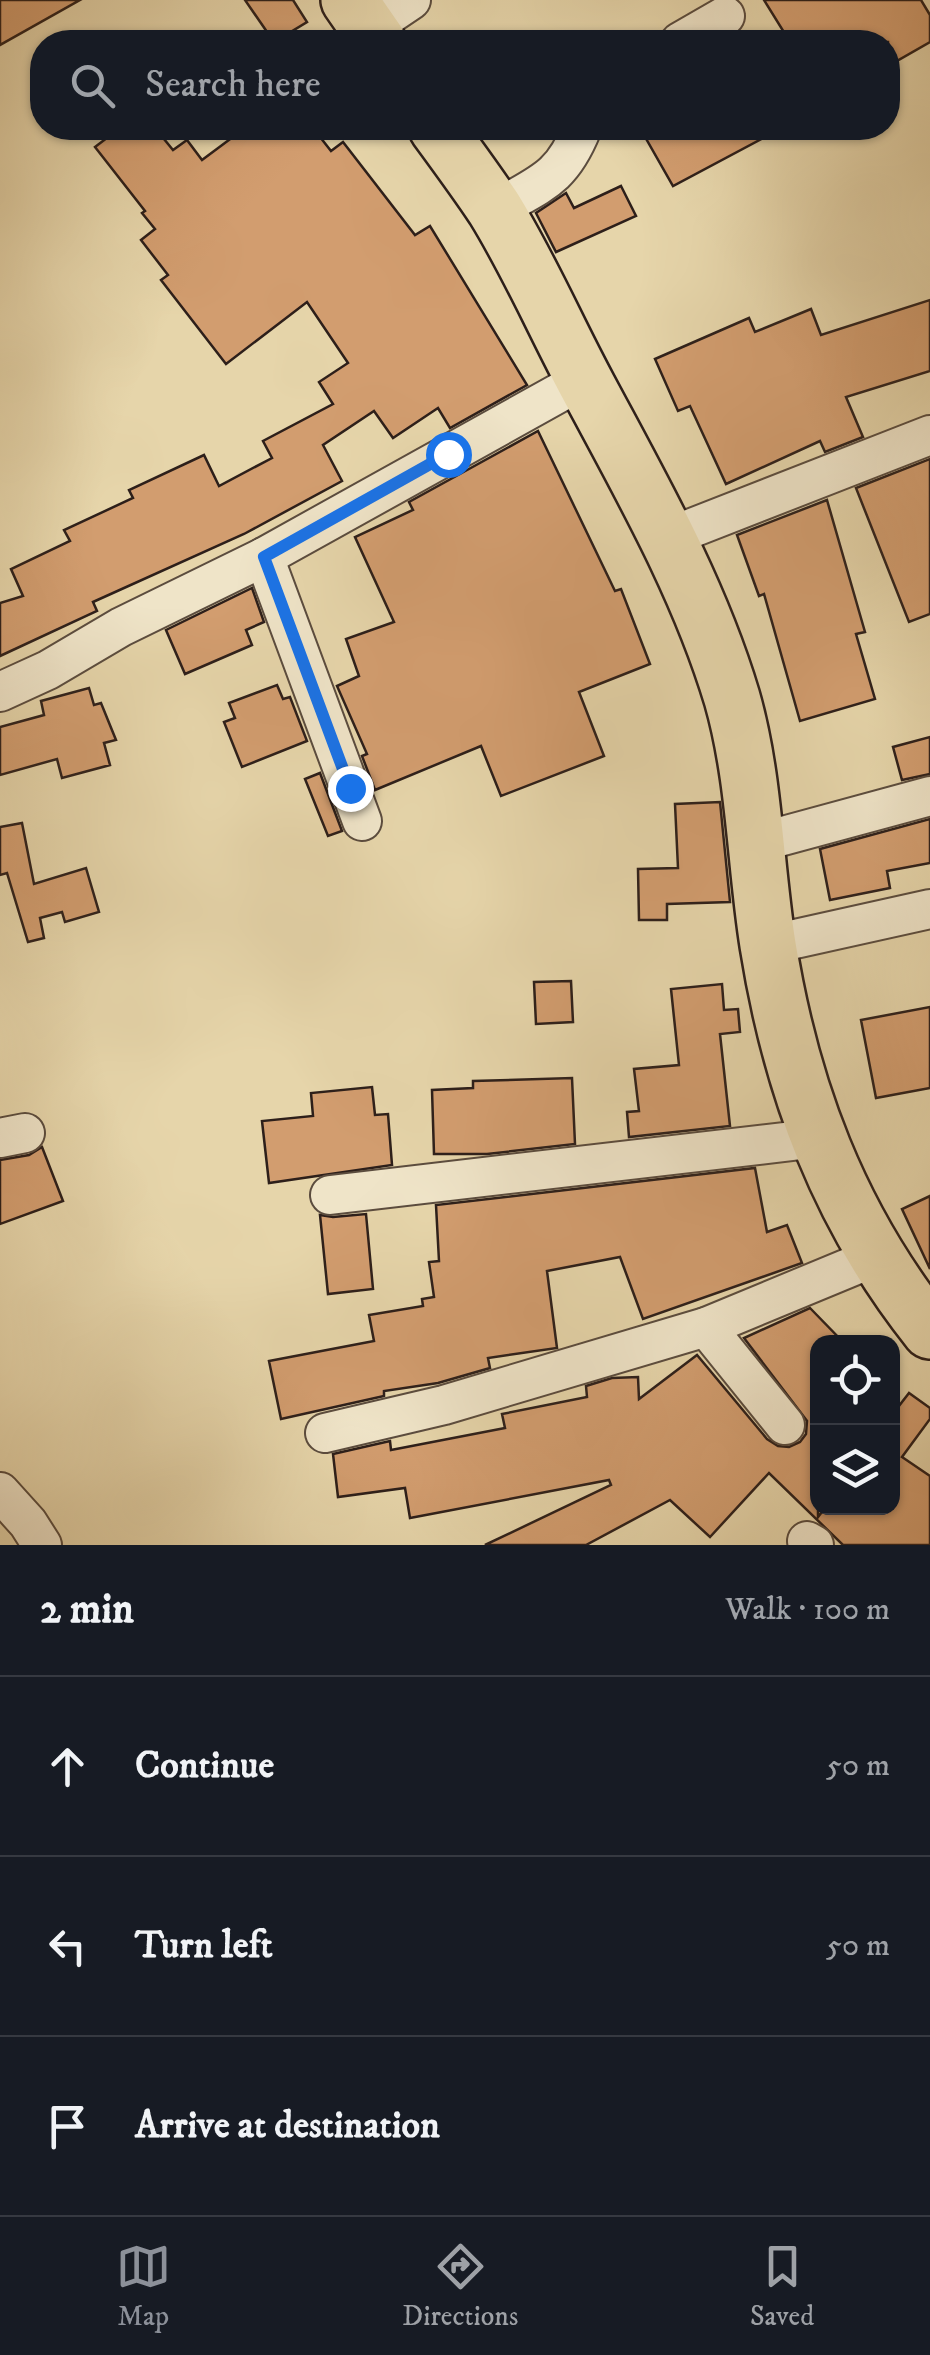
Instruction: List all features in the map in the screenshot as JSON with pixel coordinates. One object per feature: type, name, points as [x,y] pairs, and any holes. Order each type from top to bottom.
[{"type":"highway","points":[[445,140],[495,210],[669,538],[713,638],[733,703],[768,945],[797,1078],[848,1207],[875,1258],[930,1332]]},
{"type":"street","points":[[701,30],[725,16]]},
{"type":"street","points":[[495,210],[552,177],[565,164],[576,140]]},
{"type":"street","points":[[0,692],[264,557],[584,379]]},
{"type":"street","points":[[669,538],[930,435]]},
{"type":"street","points":[[264,557],[362,821]]},
{"type":"street","points":[[756,843],[930,796]]},
{"type":"street","points":[[768,945],[930,909]]},
{"type":"street","points":[[330,1195],[818,1138]]},
{"type":"street","points":[[325,1433],[444,1404],[706,1327],[875,1258]]},
{"type":"street","points":[[706,1327],[785,1425]]},
{"type":"street","points":[[0,1492],[28,1522],[42,1545]]},
{"type":"building","points":[[0,0],[80,0],[0,45]]},
{"type":"building","points":[[245,0],[293,0],[307,22],[294,30],[266,30]]},
{"type":"building","points":[[764,0],[921,0],[930,15],[930,42],[900,59],[900,30],[783,30]]},
{"type":"building","points":[[104,140],[165,140],[173,150],[187,140],[202,160],[229,140],[322,140],[331,151],[343,142],[415,235],[430,226],[527,385],[450,428],[438,408],[393,438],[374,411],[323,445],[342,481],[244,534],[93,602],[97,611],[0,656],[0,603],[23,596],[11,569],[70,541],[64,530],[133,498],[129,490],[204,455],[219,486],[272,458],[263,441],[333,404],[319,382],[348,363],[307,302],[226,364],[161,280],[168,275],[141,240],[155,229],[95,147]]},
{"type":"building","points":[[647,140],[759,140],[673,186]]},
{"type":"building","points":[[621,186],[636,216],[556,252],[536,213],[566,193],[574,208]]},
{"type":"building","points":[[930,300],[930,371],[846,397],[863,437],[825,452],[820,441],[726,484],[690,406],[678,411],[655,359],[749,318],[755,332],[811,309],[821,335]]},
{"type":"building","points":[[538,431],[615,591],[621,589],[650,664],[579,692],[604,756],[501,796],[481,746],[375,790],[362,756],[367,754],[337,686],[359,676],[346,639],[394,622],[355,537],[413,510],[409,502]]},
{"type":"building","points":[[930,459],[930,614],[909,622],[856,488]]},
{"type":"building","points":[[827,500],[865,632],[856,634],[875,699],[800,721],[764,594],[759,596],[737,535]]},
{"type":"building","points":[[252,588],[264,622],[246,630],[252,645],[185,674],[166,630]]},
{"type":"building","points":[[277,685],[283,699],[290,697],[307,741],[242,767],[224,722],[235,718],[229,703]]},
{"type":"building","points":[[89,688],[94,705],[101,703],[116,740],[104,743],[110,765],[62,778],[57,759],[0,775],[0,727],[44,715],[41,701]]},
{"type":"building","points":[[930,737],[930,774],[902,780],[893,747]]},
{"type":"building","points":[[320,773],[342,831],[328,836],[305,779]]},
{"type":"building","points":[[720,802],[730,902],[667,904],[667,920],[639,920],[638,869],[678,868],[675,804]]},
{"type":"building","points":[[930,819],[930,863],[887,871],[890,888],[830,900],[820,849]]},
{"type":"building","points":[[22,823],[34,884],[86,868],[99,912],[65,922],[62,912],[40,918],[44,938],[28,942],[7,873],[0,875],[0,827]]},
{"type":"building","points":[[571,981],[573,1022],[536,1024],[534,982]]},
{"type":"building","points":[[722,984],[724,1010],[738,1009],[740,1032],[720,1034],[730,1126],[629,1137],[627,1112],[639,1111],[634,1069],[679,1065],[671,989]]},
{"type":"building","points":[[930,1007],[930,1088],[876,1098],[861,1020]]},
{"type":"building","points":[[572,1078],[575,1144],[487,1154],[434,1154],[432,1090],[473,1088],[473,1081]]},
{"type":"building","points":[[372,1087],[375,1115],[388,1114],[392,1165],[269,1183],[262,1121],[313,1116],[311,1093]]},
{"type":"building","points":[[42,1147],[63,1201],[0,1224],[0,1160],[29,1155]]},
{"type":"building","points":[[755,1168],[767,1232],[787,1225],[802,1263],[643,1319],[620,1257],[547,1271],[557,1348],[488,1358],[490,1368],[281,1419],[269,1361],[374,1341],[369,1315],[423,1306],[422,1299],[434,1297],[429,1262],[439,1261],[436,1205]]},
{"type":"building","points":[[930,1196],[930,1269],[902,1209]]},
{"type":"building","points":[[366,1214],[373,1289],[328,1294],[320,1215]]},
{"type":"building","points":[[810,1308],[836,1335],[810,1335],[810,1513],[769,1473],[710,1537],[670,1500],[586,1545],[485,1545],[611,1485],[609,1480],[410,1518],[405,1488],[338,1497],[333,1454],[390,1441],[391,1450],[505,1428],[502,1414],[587,1397],[586,1386],[612,1378],[638,1377],[639,1399],[697,1355],[767,1439],[789,1447],[800,1442],[806,1434],[807,1421],[744,1338]]},
{"type":"building","points":[[909,1393],[930,1408],[930,1419],[902,1457],[930,1476],[930,1545],[843,1545],[812,1515],[900,1515],[900,1405]]},
{"type":"route","points":[[350,788],[264,557],[448,454]]}]
